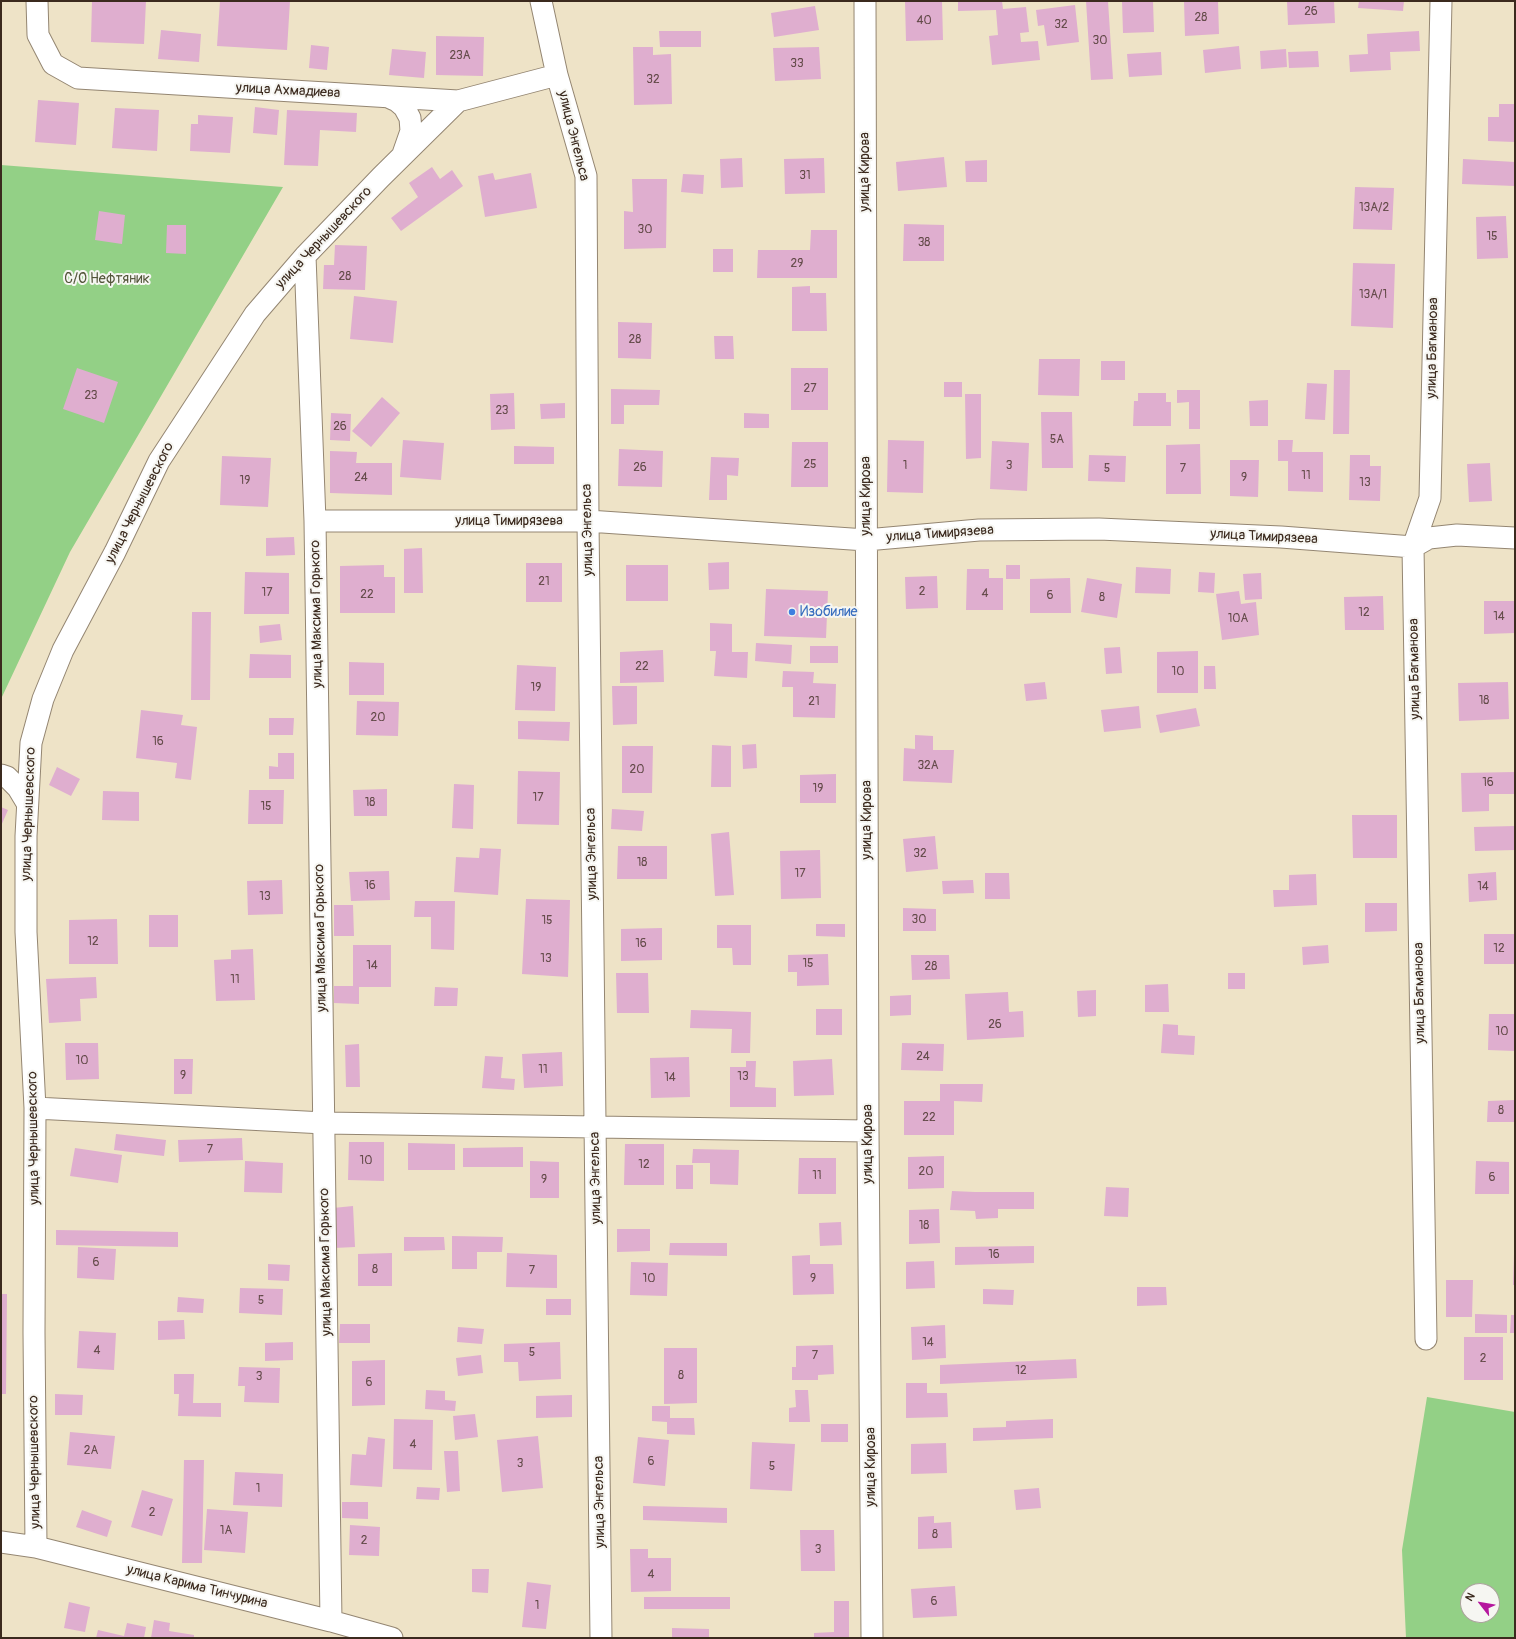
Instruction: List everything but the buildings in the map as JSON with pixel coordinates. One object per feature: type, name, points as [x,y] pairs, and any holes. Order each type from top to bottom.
[{"type":"street","name":"улица Ахмадиева","points":[[37,1],[38,35],[53,64],[78,78],[458,101],[557,74]]},
{"type":"street","name":"улица Энгельса","points":[[541,1],[557,74],[586,176],[588,521],[601,1638]]},
{"type":"street","name":"улица Кирова","points":[[864,1],[868,1131],[872,1638]]},
{"type":"street","name":"улица Багманова","points":[[1426,1339],[1413,547],[1430,498],[1441,1]]},
{"type":"street","points":[[388,97],[397,101],[404,107],[410,118],[411,131],[401,158]]},
{"type":"street","name":"улица Чернышевского","points":[[36,1546],[34,1332],[35,1108],[26,932],[26,836],[30,744],[43,699],[63,650],[115,552],[159,461],[255,314],[305,256],[458,101]]},
{"type":"street","name":"улица Максима Горького","points":[[305,256],[315,521],[331,1621]]},
{"type":"street","name":"улица Тимирязева","points":[[315,521],[588,521],[866,540],[979,530],[1099,528],[1281,537],[1413,547]]},
{"type":"street","points":[[1413,547],[1430,538],[1457,535],[1515,538]]},
{"type":"street","points":[[1,775],[7,777],[18,788],[27,803]]},
{"type":"street","points":[[35,1108],[324,1123],[868,1131]]},
{"type":"street","name":"улица Карима Тинчурина","points":[[1,1542],[36,1546],[392,1638]]},
{"type":"green space","name":"С/О Нефтяник","points":[[1,165],[283,187],[70,552],[1,699]]},
{"type":"green space","points":[[1427,1397],[1515,1412],[1515,1638],[1406,1638],[1402,1550]]},
{"type":"place","name":"Изобилие","points":[[792,612]]}]
